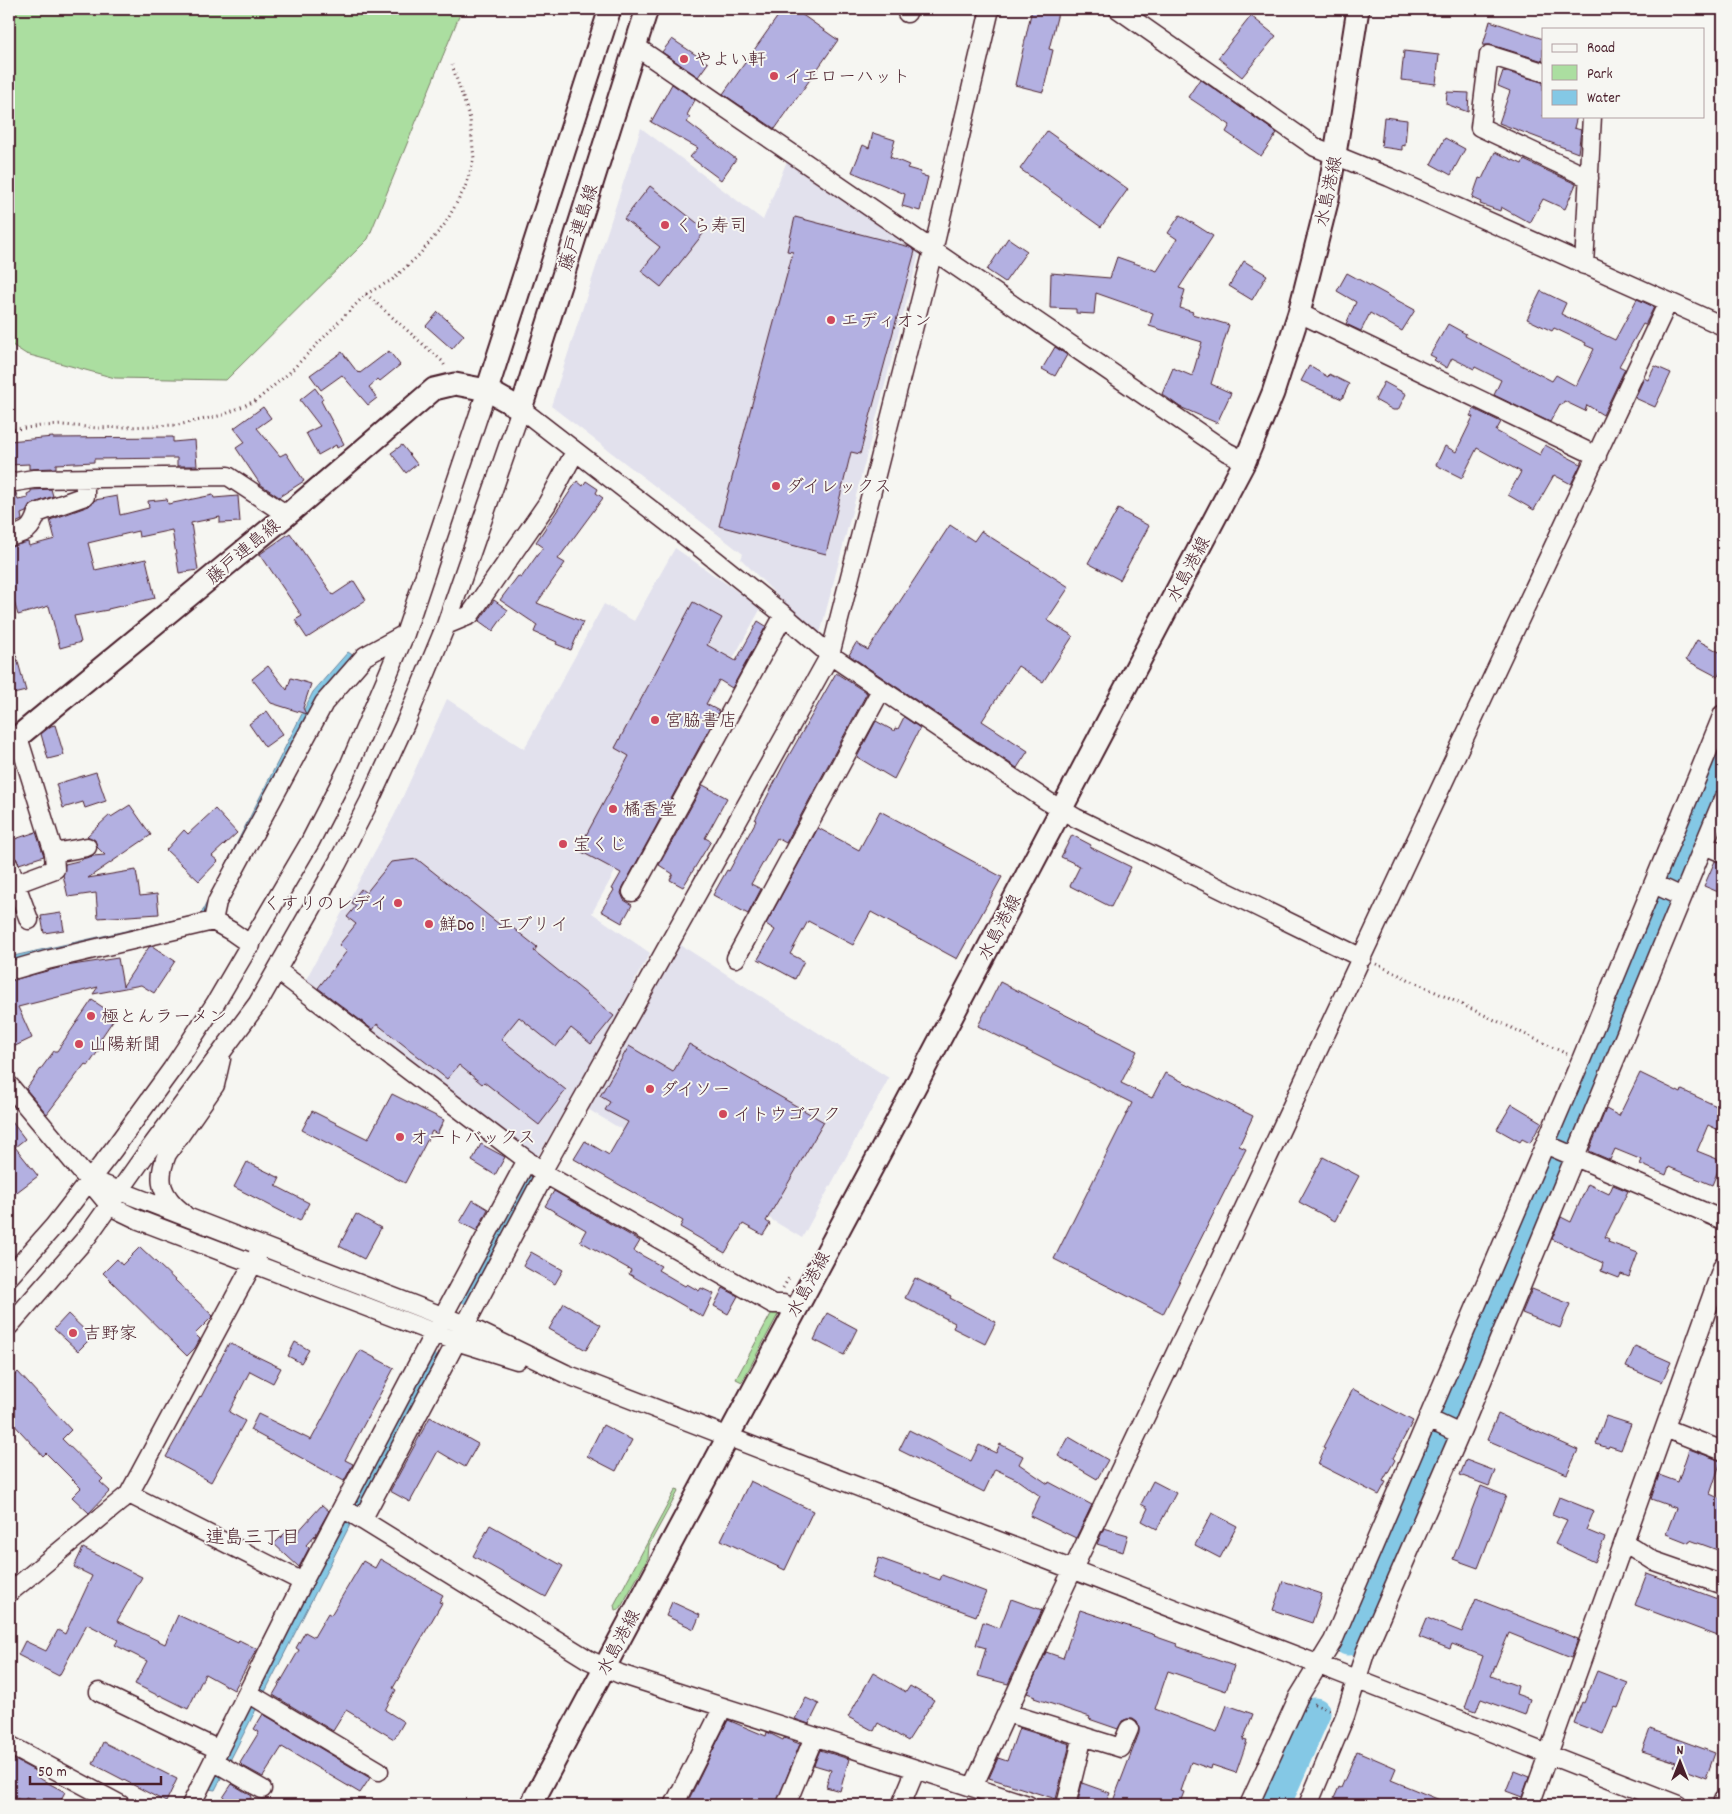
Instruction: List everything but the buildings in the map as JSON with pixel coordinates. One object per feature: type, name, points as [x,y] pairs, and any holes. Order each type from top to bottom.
[{"type":"main road","name":"藤戸連島線","points":[[487,390],[610,9]]},
{"type":"main road","name":"藤戸連島線","points":[[12,739],[287,514],[434,389],[455,384],[487,390],[521,408],[647,9]]},
{"type":"main road","name":"水島港線","points":[[531,1805],[1245,461],[1273,393],[1299,312],[1328,198],[1358,9]]},
{"type":"street","points":[[191,1805],[220,1761],[254,1697],[303,1582],[343,1508],[445,1337],[453,1320],[544,1173],[826,651],[990,9]]},
{"type":"street","points":[[1118,9],[1315,147],[1723,326]]},
{"type":"street","points":[[635,46],[1227,452],[1245,461]]},
{"type":"street","points":[[1542,72],[1489,55],[1480,126],[1589,178]]},
{"type":"street","points":[[1584,265],[1592,118]]},
{"type":"street","points":[[973,1787],[1072,1570],[1362,958],[1668,302]]},
{"type":"street","points":[[1299,312],[1597,456]]},
{"type":"street","points":[[9,1277],[54,1226],[113,1150],[172,1069],[251,945],[310,842],[349,766],[405,634],[487,390]]},
{"type":"street","points":[[9,1326],[87,1237],[145,1155],[258,1003],[278,971],[370,802],[405,724],[446,625],[521,408],[575,452],[677,529],[826,651],[1061,810],[1362,958]]},
{"type":"street","points":[[446,625],[470,615],[547,504],[575,452]]},
{"type":"street","points":[[9,483],[34,479],[228,476],[287,514]]},
{"type":"street","points":[[9,537],[26,532],[33,526],[37,513],[85,496],[85,479]]},
{"type":"street","points":[[632,892],[784,615]]},
{"type":"street","points":[[213,921],[216,902],[324,703],[365,656],[405,634]]},
{"type":"street","points":[[736,958],[881,690]]},
{"type":"street","points":[[1308,1805],[1345,1716],[1364,1653],[1548,1146],[1582,1060],[1656,886],[1723,714]]},
{"type":"street","points":[[12,739],[54,853],[55,869],[15,884]]},
{"type":"street","points":[[1249,1805],[1298,1698],[1317,1664],[1333,1641],[1446,1427],[1572,1156],[1723,799]]},
{"type":"street","points":[[1704,845],[1723,853]]},
{"type":"street","points":[[54,853],[88,847]]},
{"type":"street","points":[[9,866],[29,920]]},
{"type":"street","points":[[1656,886],[1681,896]]},
{"type":"street","points":[[9,971],[47,960],[213,921],[251,945]]},
{"type":"street","points":[[278,971],[544,1173],[773,1304],[783,1304],[794,1310]]},
{"type":"street","points":[[190,1219],[170,1202],[163,1188],[160,1176],[167,1154],[215,1085],[222,1052]]},
{"type":"street","points":[[9,1087],[89,1179],[138,1220],[253,1262],[445,1337],[566,1374]]},
{"type":"street","points":[[1548,1146],[1723,1220]]},
{"type":"street","points":[[362,1520],[528,1160]]},
{"type":"street","points":[[115,1199],[190,1219],[453,1320],[566,1374],[727,1438],[1317,1664],[1678,1805]]},
{"type":"street","points":[[9,1593],[129,1494],[262,1246]]},
{"type":"street","points":[[1530,1805],[1723,1265]]},
{"type":"street","points":[[1665,1428],[1723,1451]]},
{"type":"street","points":[[129,1494],[303,1582]]},
{"type":"street","points":[[343,1508],[589,1660],[620,1674],[1021,1804]]},
{"type":"street","points":[[1624,1542],[1654,1562],[1723,1585]]},
{"type":"street","points":[[98,1692],[220,1761],[262,1789]]},
{"type":"street","points":[[254,1697],[379,1771]]},
{"type":"street","points":[[674,1805],[723,1707]]},
{"type":"street","points":[[1007,1713],[1121,1748],[1128,1729]]},
{"type":"street","points":[[1066,1805],[1083,1736]]},
{"type":"street","points":[[786,1805],[814,1737]]},
{"type":"street","points":[[9,1745],[121,1805]]},
{"type":"street","points":[[901,1805],[916,1769]]},
{"type":"street","points":[[1722,1805],[1723,1800]]},
{"type":"path","points":[[9,430],[48,426],[98,428],[178,425],[223,415],[256,400],[289,373],[366,294],[392,280],[419,255],[445,224],[465,188],[474,159],[470,119],[452,65]]},
{"type":"path","points":[[366,294],[442,361],[450,376]]},
{"type":"path","points":[[1362,958],[1582,1060]]},
{"type":"path","points":[[773,1304],[793,1271]]},
{"type":"path","points":[[1314,1704],[1335,1712]]},
{"type":"shaded area","points":[[641,128],[763,220],[789,156],[920,250],[819,638],[741,559],[743,554],[551,406]]},
{"type":"shaded area","points":[[675,548],[761,608],[592,913],[650,953],[634,982],[649,990],[676,942],[889,1078],[802,1238],[571,1099],[535,1161],[304,983],[395,814],[447,699],[524,749],[604,604],[634,621]]},
{"type":"green space","points":[[9,9],[466,9],[460,14],[368,239],[226,380],[115,378],[26,354],[9,343]]},
{"type":"green space","points":[[781,1309],[742,1382],[736,1379],[771,1314]]},
{"type":"green space","points":[[676,1489],[679,1490],[649,1545],[648,1558],[620,1609],[615,1610],[614,1605]]},
{"type":"water","points":[[348,652],[354,656],[206,920],[9,967],[9,957],[201,914],[313,692]]},
{"type":"water","points":[[529,1175],[534,1178],[437,1357],[358,1510],[351,1506]]},
{"type":"water","points":[[345,1517],[352,1521],[215,1790],[208,1789]]},
{"type":"pier","points":[[459,1301],[467,1305],[439,1357],[431,1352]]},
{"type":"waterway","points":[[1348,1640],[1477,1346],[1709,786],[1723,747]]},
{"type":"waterway","points":[[1620,1026],[1723,774]]},
{"type":"waterway","points":[[1357,1644],[1456,1418],[1553,1186]]},
{"type":"waterway","points":[[1275,1805],[1315,1713]]},
{"type":"waterway","points":[[1287,1805],[1326,1717]]},
{"type":"place","name":"やよい軒","points":[[684,59]]},
{"type":"place","name":"イエローハット","points":[[774,76]]},
{"type":"place","name":"くら寿司","points":[[665,225]]},
{"type":"place","name":"エディオン","points":[[831,320]]},
{"type":"place","name":"ダイレックス","points":[[776,486]]},
{"type":"place","name":"宮脇書店","points":[[655,720]]},
{"type":"place","name":"橘香堂","points":[[613,809]]},
{"type":"place","name":"宝くじ","points":[[563,844]]},
{"type":"place","name":"くすりのレデイ","points":[[398,903]]},
{"type":"place","name":"鮮Do！ エブリイ","points":[[429,924]]},
{"type":"place","name":"極とんラーメン","points":[[91,1016]]},
{"type":"place","name":"山陽新聞","points":[[79,1044]]},
{"type":"place","name":"ダイソー","points":[[650,1089]]},
{"type":"place","name":"イトウゴフク","points":[[723,1114]]},
{"type":"place","name":"オートバックス","points":[[400,1137]]},
{"type":"place","name":"吉野家","points":[[73,1333]]},
{"type":"district","name":"連島三丁目","points":[[253,1536]]}]
